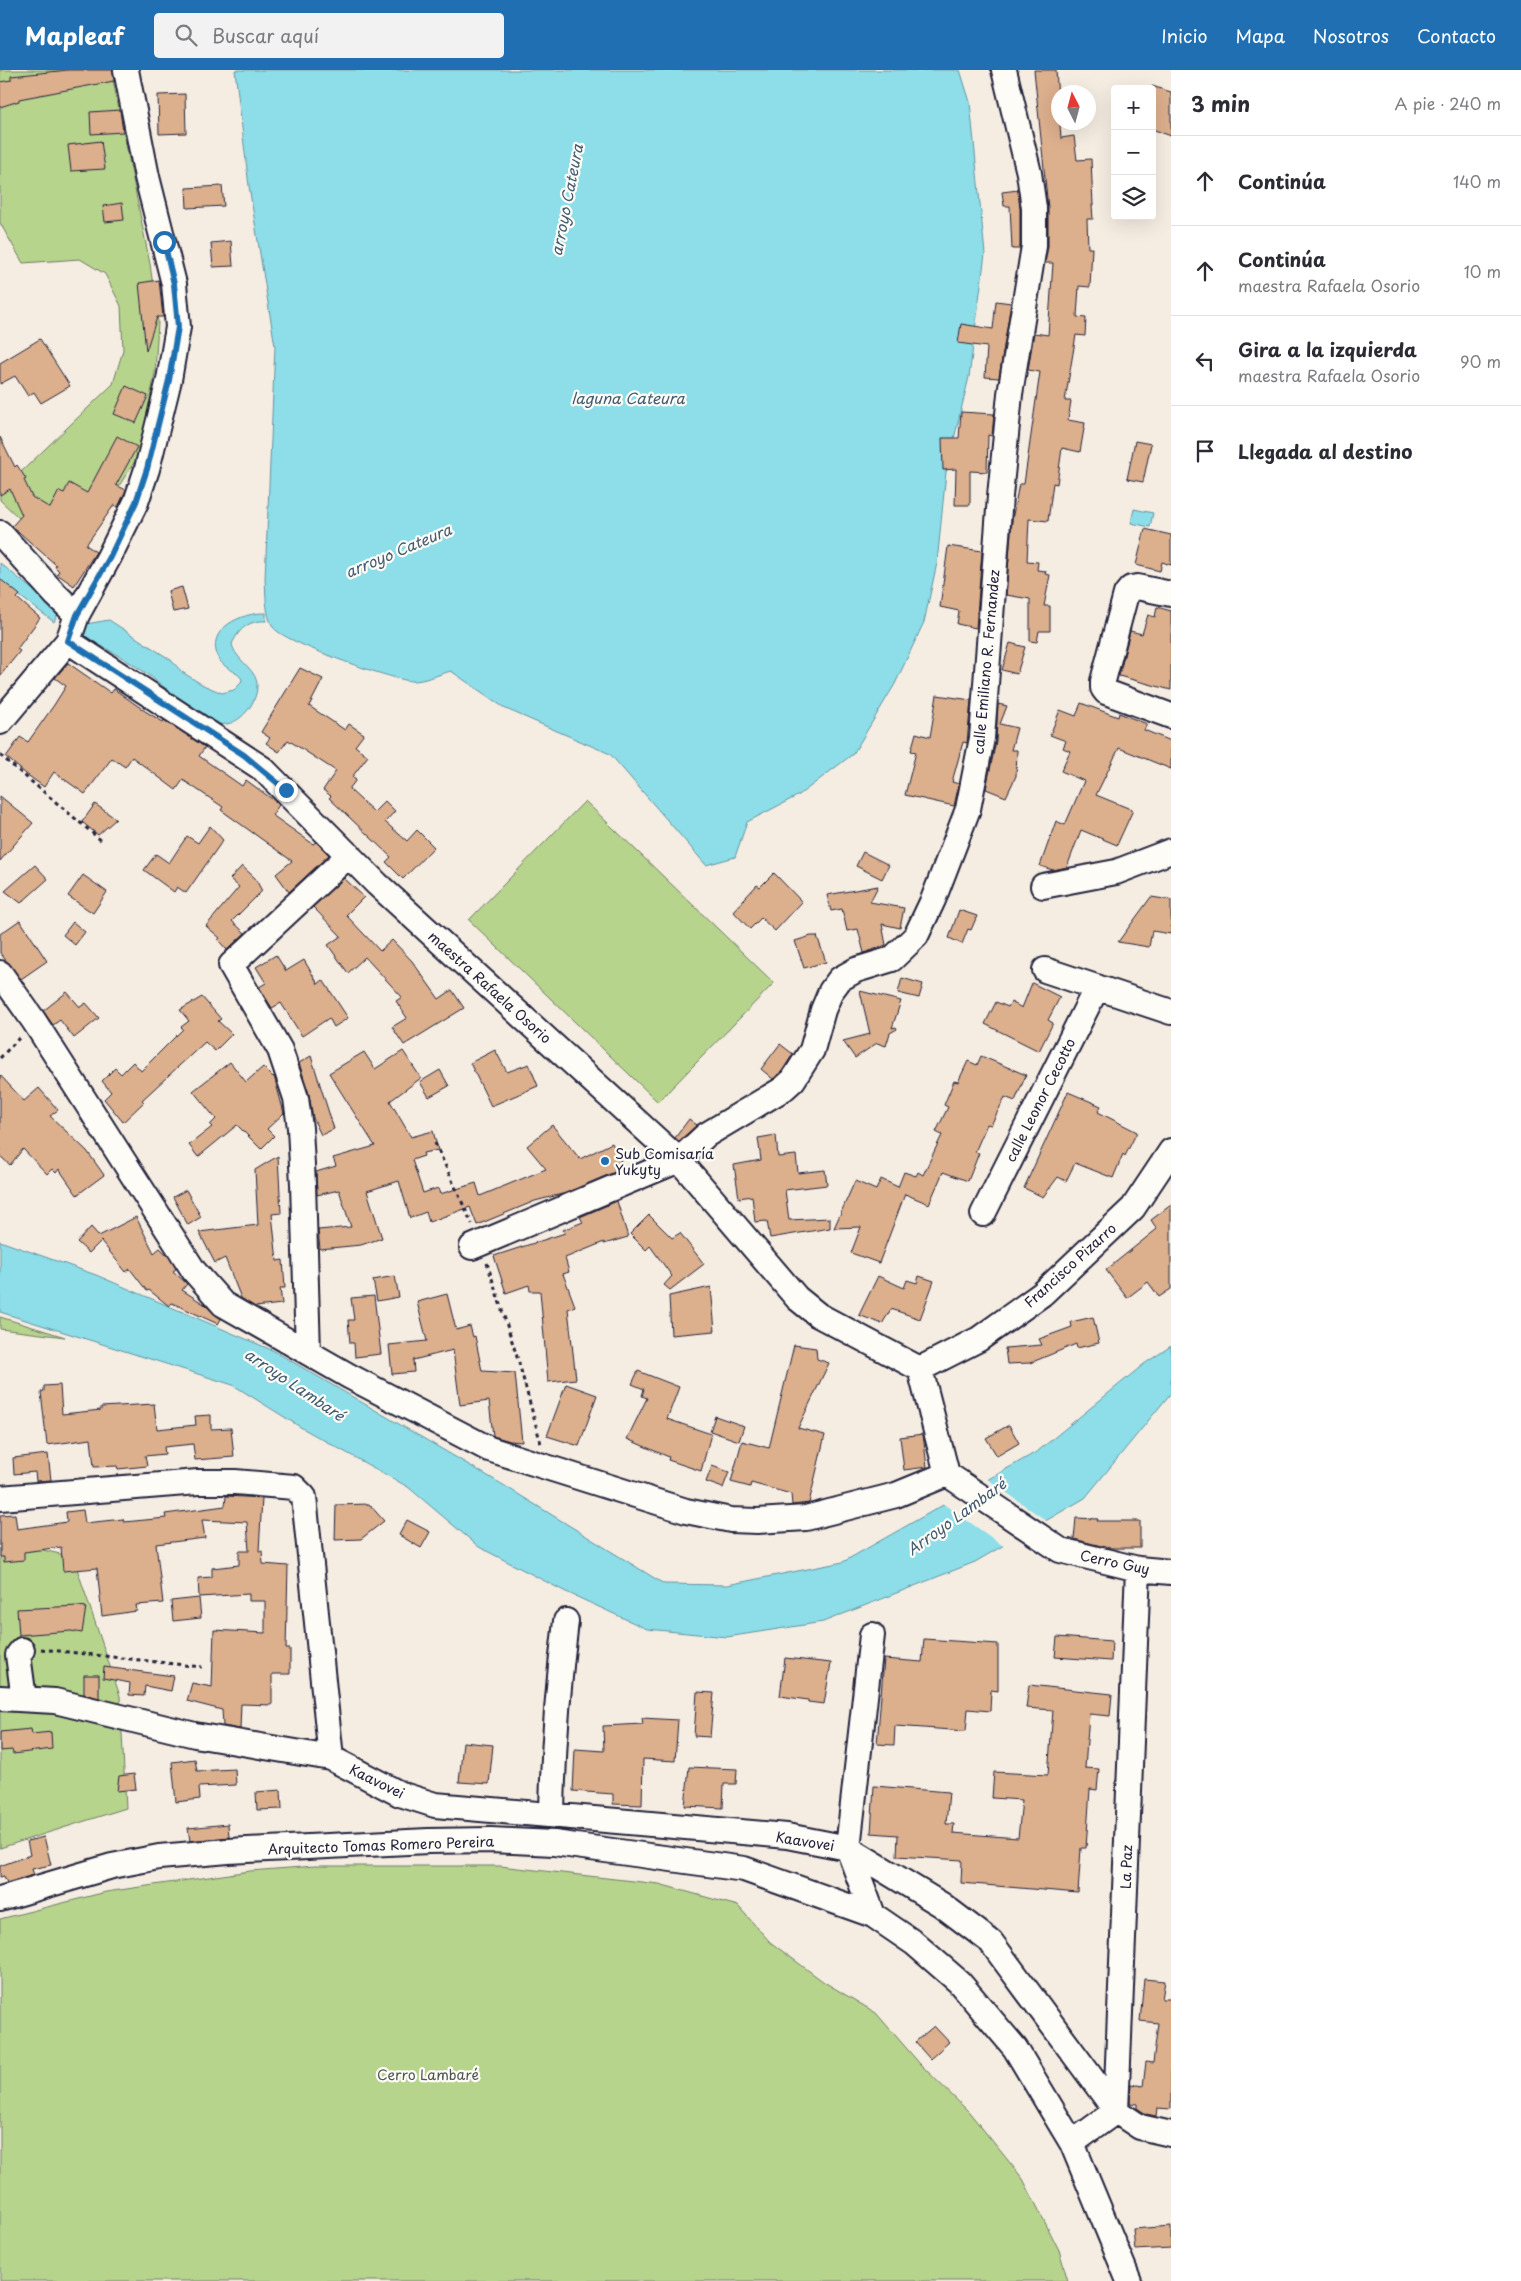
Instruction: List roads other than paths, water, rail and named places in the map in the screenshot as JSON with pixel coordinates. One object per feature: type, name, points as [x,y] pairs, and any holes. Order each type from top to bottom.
[{"type":"street","points":[[0,722],[68,641],[77,615],[110,557],[136,502],[147,469],[169,380],[178,327],[174,284],[147,177],[126,70]]},
{"type":"street","name":"calle Emiliano R. Fernandez","points":[[476,1246],[679,1160],[706,1135],[762,1103],[793,1080],[812,1050],[823,1010],[831,991],[840,979],[856,970],[892,960],[916,936],[933,900],[968,809],[982,738],[1004,444],[1010,394],[1034,246],[1034,208],[1029,173],[1004,70]]},
{"type":"street","points":[[0,533],[77,615]]},
{"type":"street","points":[[1171,594],[1137,586],[1131,588],[1126,594],[1102,681],[1106,692],[1171,716]]},
{"type":"street","name":"maestra Rafaela Osorio","points":[[68,641],[263,769],[377,884],[679,1160],[797,1298],[818,1314],[920,1369]]},
{"type":"street","points":[[1043,886],[1116,872],[1171,851]]},
{"type":"street","points":[[308,1352],[304,1184],[296,1098],[280,1050],[231,965],[349,855]]},
{"type":"street","points":[[1045,970],[1171,1012]]},
{"type":"street","points":[[0,973],[34,1021],[194,1271],[223,1304],[349,1376],[489,1449],[547,1469],[686,1511],[731,1520],[757,1521],[806,1518],[847,1509],[952,1477],[920,1369]]},
{"type":"street","name":"calle Leonor Cecotto","points":[[983,1214],[1097,987]]},
{"type":"street","name":"Francisco Pizarro","points":[[920,1369],[979,1338],[1042,1294],[1133,1208],[1171,1151]]},
{"type":"street","name":"Cerro Guy","points":[[952,1477],[1060,1550],[1138,1569],[1171,1572]]},
{"type":"street","points":[[0,1498],[198,1482],[235,1482],[294,1487],[300,1491],[304,1496],[331,1758]]},
{"type":"street","name":"La Paz","points":[[1116,2111],[1138,1569]]},
{"type":"street","points":[[552,1815],[555,1735],[566,1621]]},
{"type":"street","points":[[872,1635],[848,1848],[873,1915]]},
{"type":"street","points":[[22,1650],[18,1655],[24,1699]]},
{"type":"street","name":"Kaavovei","points":[[0,1698],[55,1701],[195,1735],[331,1758],[400,1794],[435,1805],[787,1836],[848,1848],[942,1905],[991,1942],[1116,2111],[1140,2126],[1171,2134]]},
{"type":"street","name":"Arquitecto Tomas Romero Pereira","points":[[0,1898],[112,1866],[159,1857],[228,1851],[428,1841],[491,1840],[564,1845],[744,1869],[873,1915],[914,1943],[958,1982],[976,2001],[1015,2048],[1072,2143],[1129,2281]]},
{"type":"street","points":[[1072,2143],[1116,2111]]},
{"type":"water","name":"laguna Cateura","points":[[235,70],[960,70],[970,102],[985,254],[969,377],[946,472],[937,563],[924,622],[895,684],[853,754],[799,795],[747,822],[735,857],[706,865],[610,754],[506,709],[451,671],[420,680],[399,679],[315,650],[281,634],[273,627],[267,610],[265,579],[275,346],[249,186]]},
{"type":"water","points":[[1134,509],[1153,513],[1150,527],[1131,523]]},
{"type":"water","points":[[0,563],[55,608],[57,616],[54,622],[0,581]]},
{"type":"water","points":[[257,613],[266,613],[266,621],[254,622],[245,626],[232,644],[237,655],[254,674],[257,685],[254,700],[244,714],[238,720],[223,724],[206,719],[135,666],[80,634],[86,624],[109,620],[171,660],[182,672],[203,685],[222,693],[234,690],[241,683],[242,679],[219,659],[215,648],[216,639],[228,624],[237,619]]},
{"type":"water","points":[[0,1241],[96,1275],[274,1351],[505,1486],[664,1584],[727,1585],[843,1562],[1038,1451],[1144,1364],[1171,1346],[1171,1393],[1085,1498],[975,1562],[823,1622],[727,1637],[647,1629],[564,1591],[479,1547],[408,1487],[302,1428],[233,1385],[0,1312]]},
{"type":"place","name":"Sub Comisaría Yukyty","points":[[605,1161]]},
{"type":"water label","name":"arroyo Cateura","points":[[566,200]]},
{"type":"water label","name":"arroyo Cateura","points":[[398,550]]},
{"type":"water label","name":"arroyo Lambaré","points":[[295,1384]]},
{"type":"water label","name":"Arroyo Lambaré","points":[[956,1516]]},
{"type":"park label","name":"Cerro Lambaré","points":[[428,2074]]}]
